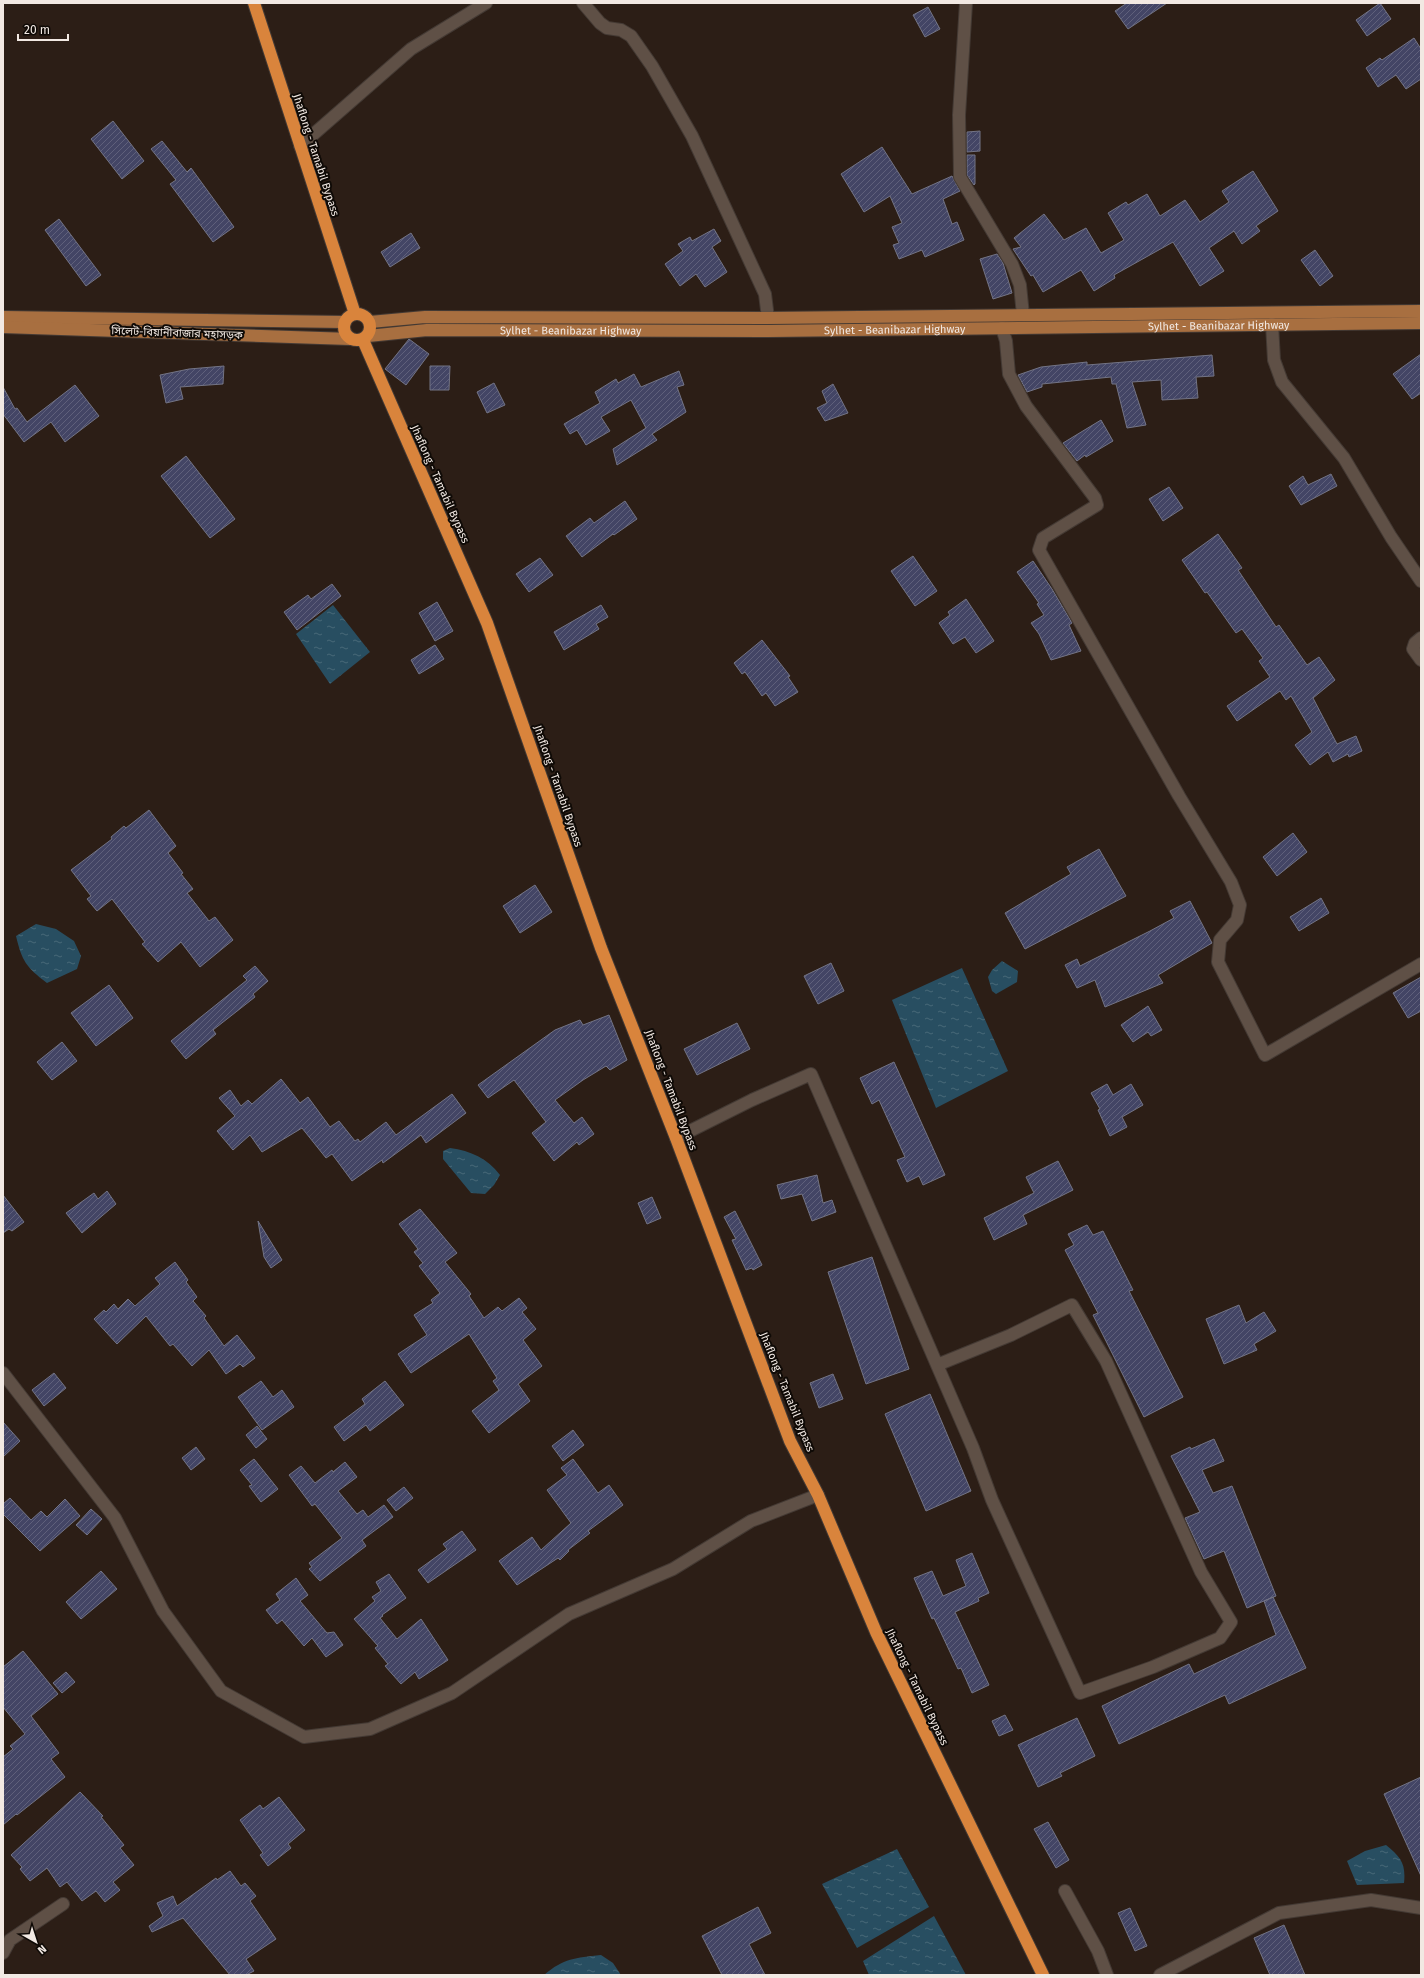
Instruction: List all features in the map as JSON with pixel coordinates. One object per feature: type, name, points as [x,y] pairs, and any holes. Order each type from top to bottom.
[{"type":"highway","name":"Jhaflong - Tamabil Bypass","points":[[254,3],[355,314]]},
{"type":"highway","points":[[355,314],[364,316],[370,322],[371,329],[365,338],[350,339],[344,331],[345,322],[347,318],[355,314]]},
{"type":"highway","name":"Jhaflong - Tamabil Bypass","points":[[365,338],[487,623],[601,948],[676,1138],[790,1441],[818,1495],[876,1632],[1043,1975]]},
{"type":"main road","name":"Sylhet - Beanibazar Highway","points":[[370,322],[425,317],[768,318],[1421,311]]},
{"type":"main road","name":"সিলেট-বিয়ানীবাজার মহাসড়ক","points":[[3,317],[345,322]]},
{"type":"main road","name":"Sylhet - Beanibazar Highway","points":[[365,338],[426,330],[769,331],[1421,322]]},
{"type":"main road","name":"সিলেট-বিয়ানীবাজার মহাসড়ক","points":[[3,327],[350,339]]},
{"type":"street","points":[[300,146],[411,49],[486,3]]},
{"type":"street","points":[[583,3],[600,23],[607,28],[621,30],[631,36],[652,66],[692,136],[765,294],[768,318]]},
{"type":"street","points":[[966,3],[959,115],[960,177],[1012,264],[1020,284],[1023,315]]},
{"type":"street","points":[[1272,324],[1274,360],[1282,382],[1344,458],[1391,537],[1421,581]]},
{"type":"street","points":[[1002,328],[1006,341],[1009,374],[1026,406],[1095,498],[1097,505],[1043,538],[1038,550],[1179,796],[1231,882],[1240,904],[1237,920],[1220,940],[1218,962],[1265,1055],[1421,964]]},
{"type":"street","points":[[1421,638],[1415,643],[1413,649],[1421,660]]},
{"type":"street","points":[[676,1138],[752,1100],[811,1074],[937,1365],[973,1448],[992,1500],[1080,1693],[1152,1667],[1220,1638],[1231,1622],[1201,1572],[1106,1361],[1072,1306],[1011,1335],[937,1365]]},
{"type":"street","points":[[3,1373],[115,1518],[163,1611],[221,1691],[304,1737],[370,1729],[452,1693],[569,1614],[674,1569],[751,1521],[818,1495]]},
{"type":"street","points":[[1065,1891],[1098,1951],[1107,1975]]},
{"type":"street","points":[[1160,1975],[1279,1913],[1371,1900],[1421,1908]]},
{"type":"street","points":[[3,1953],[10,1940],[63,1904]]},
{"type":"water","points":[[333,605],[370,652],[330,684],[296,634]]},
{"type":"water","points":[[36,924],[56,929],[74,941],[81,956],[77,969],[47,983],[30,968],[20,952],[16,936]]},
{"type":"water","points":[[1002,961],[1018,971],[1017,982],[996,994],[992,991],[988,977],[992,970]]},
{"type":"water","points":[[962,968],[1008,1071],[936,1108],[892,1000]]},
{"type":"water","points":[[450,1148],[472,1153],[478,1156],[490,1164],[500,1175],[494,1185],[485,1194],[471,1193],[443,1159],[443,1151]]},
{"type":"water","points":[[1386,1845],[1399,1857],[1401,1861],[1404,1871],[1404,1883],[1357,1885],[1347,1861],[1365,1851]]},
{"type":"water","points":[[897,1849],[929,1907],[857,1948],[822,1884]]},
{"type":"water","points":[[934,1916],[966,1975],[869,1975],[863,1961]]},
{"type":"water","points":[[601,1955],[613,1963],[621,1975],[544,1975],[551,1969],[564,1962]]},
{"type":"building","points":[[1127,3],[1167,3],[1128,29],[1115,11]]},
{"type":"building","points":[[1380,3],[1391,19],[1367,36],[1356,20]]},
{"type":"building","points":[[928,7],[940,29],[925,37],[913,15]]},
{"type":"building","points":[[1414,38],[1421,49],[1421,79],[1406,89],[1396,75],[1378,87],[1366,68],[1380,58],[1382,60]]},
{"type":"building","points":[[113,121],[144,161],[122,179],[91,139]]},
{"type":"building","points":[[980,131],[980,151],[967,152],[967,132]]},
{"type":"building","points":[[162,141],[187,172],[191,168],[234,227],[213,242],[170,184],[176,180],[151,149]]},
{"type":"building","points":[[882,147],[912,194],[952,176],[960,191],[943,199],[952,224],[957,222],[964,240],[925,257],[922,250],[899,259],[893,245],[899,243],[892,227],[902,223],[890,196],[864,212],[841,174]]},
{"type":"building","points":[[967,155],[975,155],[974,185],[967,175]]},
{"type":"building","points":[[1253,171],[1278,211],[1256,226],[1260,231],[1242,244],[1234,231],[1209,248],[1224,271],[1200,286],[1173,242],[1114,275],[1115,278],[1094,291],[1081,270],[1043,292],[1033,275],[1031,276],[1013,249],[1021,247],[1014,238],[1044,214],[1064,240],[1086,228],[1101,253],[1124,240],[1108,213],[1126,202],[1128,205],[1147,194],[1160,216],[1185,200],[1200,222],[1229,202],[1222,191]]},
{"type":"building","points":[[59,219],[101,275],[86,286],[45,230]]},
{"type":"building","points":[[714,229],[721,241],[712,247],[727,272],[705,287],[696,274],[680,286],[665,264],[683,251],[678,244],[690,237],[692,241]]},
{"type":"building","points":[[411,233],[420,248],[390,267],[381,252]]},
{"type":"building","points":[[1315,250],[1333,276],[1320,286],[1301,260]]},
{"type":"building","points":[[997,254],[1003,263],[1012,293],[993,299],[980,259]]},
{"type":"building","points":[[409,339],[429,354],[406,385],[385,369]]},
{"type":"building","points":[[1421,354],[1421,393],[1412,399],[1393,374]]},
{"type":"building","points":[[1212,355],[1214,376],[1196,377],[1198,398],[1162,400],[1161,380],[1132,382],[1146,425],[1127,428],[1116,384],[1112,384],[1111,377],[1042,384],[1042,387],[1027,392],[1018,375],[1041,367],[1087,362],[1087,365]]},
{"type":"building","points":[[224,366],[223,384],[180,387],[183,399],[166,403],[160,375],[189,369]]},
{"type":"building","points":[[430,366],[450,366],[449,390],[430,390]]},
{"type":"building","points":[[679,371],[684,385],[677,387],[686,412],[652,434],[657,440],[617,465],[613,449],[646,428],[631,400],[601,417],[610,431],[586,445],[577,430],[570,434],[564,424],[600,403],[595,392],[616,379],[618,383],[634,374],[641,387]]},
{"type":"building","points":[[494,383],[505,405],[487,413],[477,392]]},
{"type":"building","points":[[833,384],[848,413],[825,421],[817,408],[827,403],[822,391]]},
{"type":"building","points":[[75,385],[99,416],[65,442],[51,422],[24,442],[3,414],[3,387],[15,409],[17,408],[27,422]]},
{"type":"building","points":[[1101,420],[1113,441],[1086,457],[1085,455],[1077,461],[1063,443]]},
{"type":"building","points":[[186,456],[235,519],[210,538],[161,476]]},
{"type":"building","points":[[1331,474],[1337,486],[1301,505],[1289,486],[1303,476],[1308,485]]},
{"type":"building","points":[[1169,487],[1183,508],[1163,521],[1149,499]]},
{"type":"building","points":[[625,501],[637,519],[614,535],[613,534],[582,557],[566,536],[590,518],[594,523]]},
{"type":"building","points":[[1218,534],[1242,568],[1238,570],[1276,627],[1279,625],[1307,665],[1319,657],[1335,680],[1313,698],[1337,744],[1356,736],[1362,751],[1349,757],[1348,754],[1333,762],[1328,752],[1310,765],[1295,745],[1312,732],[1291,696],[1286,700],[1280,691],[1237,721],[1227,706],[1270,677],[1259,661],[1263,658],[1242,629],[1236,633],[1182,560]]},
{"type":"building","points":[[913,556],[937,591],[915,606],[891,571]]},
{"type":"building","points":[[540,558],[553,575],[529,592],[516,574]]},
{"type":"building","points":[[1033,561],[1072,623],[1069,625],[1081,651],[1051,660],[1039,634],[1031,623],[1044,615],[1037,604],[1039,603],[1017,572]]},
{"type":"building","points":[[332,584],[341,596],[297,630],[284,612],[308,595],[311,599]]},
{"type":"building","points":[[966,599],[994,641],[976,653],[965,637],[953,644],[939,623],[950,615],[948,612]]},
{"type":"building","points":[[437,602],[453,631],[435,641],[419,613]]},
{"type":"building","points":[[601,605],[608,617],[596,624],[599,629],[564,650],[554,632]]},
{"type":"building","points":[[762,640],[790,676],[788,677],[798,692],[775,706],[766,693],[762,696],[745,672],[742,674],[734,663]]},
{"type":"building","points":[[435,645],[444,659],[419,674],[411,660]]},
{"type":"building","points":[[149,810],[176,846],[168,853],[183,873],[181,874],[193,889],[187,893],[209,921],[215,917],[233,940],[200,967],[181,942],[158,962],[142,944],[145,942],[112,899],[97,911],[87,899],[91,896],[71,870],[112,839],[111,837],[124,826],[126,828]]},
{"type":"building","points":[[1293,833],[1307,852],[1277,876],[1263,857]]},
{"type":"building","points":[[1099,849],[1126,896],[1025,949],[1005,913],[1071,874],[1067,867]]},
{"type":"building","points":[[535,885],[552,912],[520,933],[503,906]]},
{"type":"building","points":[[1321,898],[1329,913],[1299,931],[1290,917]]},
{"type":"building","points":[[1190,901],[1212,943],[1158,975],[1163,983],[1105,1007],[1095,980],[1077,988],[1065,965],[1077,959],[1080,966],[1150,931],[1174,918],[1170,911]]},
{"type":"building","points":[[831,963],[844,991],[818,1004],[804,976]]},
{"type":"building","points":[[255,966],[268,981],[253,994],[255,997],[213,1030],[216,1034],[186,1059],[171,1041],[247,980],[243,976]]},
{"type":"building","points":[[1421,977],[1421,1011],[1408,1018],[1393,993]]},
{"type":"building","points":[[109,985],[133,1018],[96,1046],[71,1013]]},
{"type":"building","points":[[1148,1006],[1162,1030],[1151,1036],[1148,1032],[1133,1042],[1121,1025]]},
{"type":"building","points":[[609,1015],[627,1060],[610,1070],[606,1066],[555,1100],[574,1123],[582,1117],[594,1134],[579,1145],[577,1142],[554,1161],[532,1133],[546,1122],[514,1080],[488,1098],[478,1085],[555,1030],[580,1020],[583,1025]]},
{"type":"building","points":[[737,1023],[750,1049],[697,1075],[684,1049]]},
{"type":"building","points":[[62,1042],[77,1061],[52,1080],[37,1062]]},
{"type":"building","points":[[894,1062],[945,1175],[923,1185],[919,1176],[907,1182],[897,1160],[905,1157],[879,1100],[872,1104],[860,1078]]},
{"type":"building","points":[[281,1079],[300,1103],[308,1097],[330,1127],[339,1121],[355,1141],[358,1139],[360,1142],[386,1122],[396,1135],[452,1094],[466,1113],[426,1143],[421,1135],[383,1163],[382,1160],[352,1181],[332,1154],[326,1158],[302,1128],[262,1152],[250,1135],[233,1150],[217,1131],[235,1116],[219,1098],[230,1090],[241,1106],[248,1100],[252,1104]]},
{"type":"building","points":[[1107,1084],[1113,1095],[1131,1084],[1143,1105],[1122,1117],[1127,1127],[1110,1136],[1098,1110],[1100,1109],[1091,1093]]},
{"type":"building","points":[[1058,1161],[1073,1190],[1023,1215],[1027,1224],[994,1240],[984,1218],[1034,1193],[1026,1177]]},
{"type":"building","points":[[817,1175],[823,1203],[832,1200],[836,1212],[812,1221],[802,1194],[781,1199],[777,1185]]},
{"type":"building","points":[[107,1191],[116,1204],[82,1233],[66,1213],[94,1193],[98,1199]]},
{"type":"building","points":[[3,1195],[24,1222],[12,1231],[9,1229],[3,1233]]},
{"type":"building","points":[[652,1197],[661,1218],[647,1224],[638,1203]]},
{"type":"building","points":[[420,1209],[457,1253],[445,1262],[471,1294],[469,1296],[484,1318],[498,1307],[502,1311],[519,1298],[527,1308],[522,1312],[536,1329],[523,1340],[542,1366],[518,1384],[530,1401],[489,1433],[472,1411],[499,1390],[493,1381],[497,1378],[469,1334],[411,1373],[398,1354],[427,1335],[414,1315],[433,1303],[431,1300],[440,1293],[419,1266],[423,1263],[414,1252],[418,1249],[399,1224]]},
{"type":"building","points":[[735,1211],[762,1265],[753,1270],[752,1268],[746,1270],[732,1240],[736,1239],[724,1217]]},
{"type":"building","points":[[258,1221],[282,1260],[271,1268],[264,1257]]},
{"type":"building","points":[[1087,1225],[1093,1235],[1103,1231],[1133,1290],[1129,1291],[1183,1397],[1144,1417],[1093,1315],[1098,1313],[1065,1250],[1074,1245],[1068,1234]]},
{"type":"building","points":[[872,1257],[909,1369],[866,1384],[828,1272]]},
{"type":"building","points":[[175,1262],[188,1280],[186,1282],[197,1297],[193,1301],[206,1316],[204,1318],[224,1346],[237,1335],[255,1358],[243,1367],[240,1364],[226,1374],[209,1350],[192,1366],[173,1344],[170,1346],[146,1316],[117,1344],[94,1319],[104,1310],[106,1312],[114,1304],[118,1309],[128,1299],[135,1306],[160,1284],[155,1278]]},
{"type":"building","points":[[1239,1305],[1246,1323],[1264,1312],[1276,1331],[1254,1344],[1257,1350],[1224,1364],[1206,1319]]},
{"type":"building","points":[[54,1373],[66,1388],[44,1406],[32,1390]]},
{"type":"building","points":[[833,1374],[843,1399],[819,1408],[810,1383]]},
{"type":"building","points":[[261,1381],[273,1397],[282,1390],[294,1407],[262,1430],[238,1397]]},
{"type":"building","points":[[385,1381],[404,1405],[370,1431],[366,1425],[344,1441],[334,1427],[365,1404],[362,1399]]},
{"type":"building","points":[[930,1394],[971,1491],[926,1511],[885,1414]]},
{"type":"building","points":[[3,1422],[20,1441],[3,1457]]},
{"type":"building","points":[[257,1426],[267,1439],[256,1448],[246,1435]]},
{"type":"building","points":[[573,1430],[584,1445],[563,1461],[552,1446]]},
{"type":"building","points":[[1214,1439],[1224,1461],[1202,1470],[1213,1493],[1232,1486],[1276,1596],[1247,1608],[1224,1551],[1204,1559],[1185,1518],[1200,1512],[1171,1456],[1190,1447],[1191,1449]]},
{"type":"building","points":[[196,1447],[205,1459],[191,1470],[182,1458]]},
{"type":"building","points":[[254,1459],[278,1489],[261,1502],[249,1486],[252,1485],[240,1470]]},
{"type":"building","points":[[573,1459],[598,1493],[609,1485],[623,1505],[588,1531],[590,1533],[568,1550],[569,1551],[560,1560],[558,1558],[517,1585],[499,1561],[532,1537],[541,1550],[571,1523],[547,1490],[567,1475],[561,1468]]},
{"type":"building","points":[[345,1462],[357,1477],[338,1491],[357,1514],[363,1510],[368,1517],[384,1505],[393,1517],[362,1540],[366,1546],[320,1581],[309,1569],[312,1567],[309,1563],[342,1538],[315,1504],[312,1506],[289,1475],[301,1466],[315,1483],[332,1470],[333,1472]]},
{"type":"building","points":[[404,1487],[413,1498],[396,1511],[387,1500]]},
{"type":"building","points":[[10,1498],[31,1520],[41,1511],[47,1517],[65,1499],[80,1516],[40,1551],[3,1514],[3,1504]]},
{"type":"building","points":[[91,1509],[102,1519],[87,1535],[76,1525]]},
{"type":"building","points":[[462,1531],[476,1550],[428,1583],[418,1570],[447,1549],[443,1544]]},
{"type":"building","points":[[972,1553],[989,1593],[978,1598],[979,1601],[955,1612],[989,1685],[972,1693],[961,1668],[958,1669],[934,1618],[932,1619],[914,1578],[932,1571],[943,1596],[966,1586],[956,1560]]},
{"type":"building","points":[[101,1571],[117,1589],[81,1619],[66,1602]]},
{"type":"building","points":[[389,1574],[406,1598],[380,1618],[397,1639],[421,1619],[448,1660],[419,1679],[415,1672],[401,1684],[385,1666],[388,1664],[375,1648],[378,1646],[354,1619],[375,1601],[372,1597],[381,1591],[376,1582]]},
{"type":"building","points":[[296,1578],[308,1595],[300,1601],[327,1633],[334,1632],[343,1645],[326,1657],[312,1638],[304,1646],[282,1620],[277,1624],[266,1610],[280,1600],[276,1594]]},
{"type":"building","points":[[1273,1597],[1306,1668],[1229,1704],[1225,1695],[1119,1744],[1102,1706],[1189,1664],[1194,1674],[1276,1635],[1264,1601]]},
{"type":"building","points":[[23,1651],[58,1694],[31,1716],[59,1753],[51,1759],[65,1777],[3,1825],[3,1757],[13,1749],[10,1746],[25,1734],[3,1707],[3,1667]]},
{"type":"building","points":[[66,1672],[75,1682],[62,1693],[53,1683]]},
{"type":"building","points":[[1005,1715],[1013,1730],[999,1736],[992,1721]]},
{"type":"building","points":[[1077,1718],[1095,1756],[1060,1773],[1062,1776],[1038,1787],[1018,1745]]},
{"type":"building","points":[[1421,1777],[1421,1876],[1384,1794]]},
{"type":"building","points":[[80,1792],[103,1816],[101,1817],[124,1845],[120,1848],[134,1865],[113,1882],[120,1890],[105,1902],[96,1891],[82,1901],[67,1882],[60,1887],[47,1868],[30,1881],[20,1869],[22,1867],[11,1855]]},
{"type":"building","points":[[279,1797],[305,1830],[288,1844],[291,1848],[268,1866],[260,1855],[263,1853],[240,1820],[260,1805],[263,1809]]},
{"type":"building","points":[[1048,1822],[1069,1860],[1056,1868],[1034,1829]]},
{"type":"building","points":[[230,1871],[241,1886],[245,1883],[256,1896],[250,1901],[276,1939],[246,1959],[254,1971],[246,1975],[230,1975],[183,1918],[152,1932],[149,1926],[163,1916],[157,1903],[173,1896],[177,1906],[216,1878],[217,1880]]},
{"type":"building","points":[[758,1907],[771,1933],[749,1944],[765,1975],[722,1975],[702,1936]]},
{"type":"building","points":[[1130,1908],[1147,1946],[1135,1951],[1118,1913]]},
{"type":"building","points":[[1284,1925],[1305,1975],[1270,1975],[1254,1938]]}]
